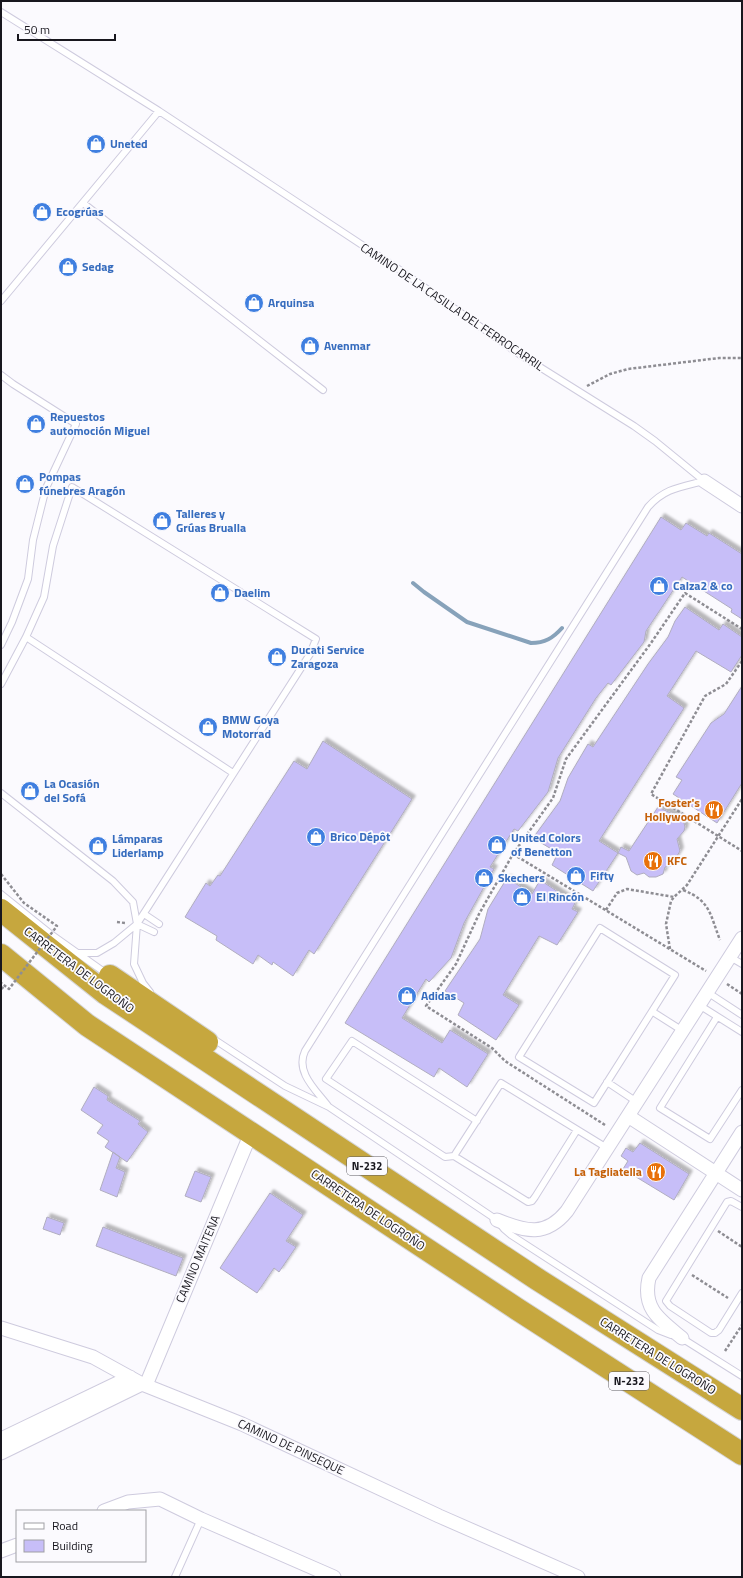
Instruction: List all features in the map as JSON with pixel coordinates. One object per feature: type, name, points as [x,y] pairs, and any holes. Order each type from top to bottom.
[{"type":"highway","name":"CARRETERA DE LOGROÑO","points":[[1,910],[105,993],[537,1279],[742,1409]]},
{"type":"highway","name":"CARRETERA DE LOGROÑO","points":[[1,955],[87,1024],[517,1309],[742,1454]]},
{"type":"highway","points":[[110,976],[328,1124],[382,1165],[403,1191]]},
{"type":"street","name":"CAMINO DE LA CASILLA DEL FERROCARRIL","points":[[704,482],[742,506]]},
{"type":"street","points":[[498,1220],[517,1228],[538,1230],[554,1223],[567,1211],[707,992],[741,943]]},
{"type":"street","points":[[628,1116],[742,1190]]},
{"type":"street","points":[[682,1338],[653,1313],[647,1297],[649,1278],[742,1132]]},
{"type":"street","name":"CAMINO MAITENA","points":[[144,1384],[251,1133]]},
{"type":"street","name":"CAMINO DE PINSEQUE","points":[[1,1328],[93,1356],[144,1384],[242,1424],[439,1516],[578,1577]]},
{"type":"street","points":[[1,1439],[130,1377]]},
{"type":"street","points":[[1,1453],[144,1384]]},
{"type":"street","points":[[107,1510],[128,1502],[160,1499],[201,1519],[334,1577]]},
{"type":"street","points":[[1,1551],[16,1545]]},
{"type":"lane","name":"CAMINO DE LA CASILLA DEL FERROCARRIL","points":[[1,12],[159,111],[400,270],[519,354],[644,433],[704,482]]},
{"type":"lane","points":[[1,302],[159,111]]},
{"type":"lane","points":[[83,203],[323,390]]},
{"type":"lane","points":[[1,375],[76,424],[46,488],[33,540],[28,579],[12,622],[1,645]]},
{"type":"lane","points":[[329,1107],[305,1076],[302,1059],[305,1051],[648,507],[658,497],[670,490],[704,482]]},
{"type":"lane","points":[[1,684],[26,637],[44,597],[53,546],[72,487],[316,639],[310,654],[137,924],[114,943],[97,953],[76,952]]},
{"type":"lane","points":[[26,637],[233,773]]},
{"type":"lane","points":[[1,793],[113,880],[133,902],[137,924],[134,964],[143,983],[155,1000]]},
{"type":"lane","points":[[1,894],[76,952],[110,976],[155,1000],[285,1086],[329,1107],[498,1220],[504,1229],[511,1235],[662,1332],[682,1338],[742,1376]]},
{"type":"lane","points":[[144,914],[159,924]]},
{"type":"lane","points":[[137,924],[154,932]]},
{"type":"lane","points":[[600,928],[675,975],[653,1012],[594,1103],[519,1057],[600,928]]},
{"type":"lane","points":[[730,957],[742,964]]},
{"type":"lane","points":[[707,992],[742,1015]]},
{"type":"lane","points":[[699,1005],[742,1032]]},
{"type":"lane","points":[[653,1012],[683,1031]]},
{"type":"lane","points":[[717,1016],[660,1108],[710,1139],[742,1090]]},
{"type":"lane","points":[[477,1121],[352,1041],[326,1079],[445,1157],[454,1156],[528,1202],[532,1201],[535,1197],[577,1130]]},
{"type":"lane","points":[[607,1082],[637,1102]]},
{"type":"lane","points":[[454,1156],[501,1083],[607,1148]]},
{"type":"lane","points":[[742,1207],[731,1201],[728,1202],[666,1301],[670,1306],[711,1333],[716,1333],[742,1293]]},
{"type":"lane","points":[[174,1577],[201,1519]]},
{"type":"path","points":[[578,391],[610,374],[628,369],[719,358],[742,358]]},
{"type":"path","points":[[605,1125],[505,1061],[492,1048],[426,1006],[456,964],[478,914],[513,854],[553,798],[566,759],[652,643],[684,593],[742,629]]},
{"type":"path","points":[[742,661],[726,684],[705,696],[651,794],[742,851]]},
{"type":"path","points":[[670,949],[666,924],[671,901],[687,885],[742,799]]},
{"type":"path","points":[[513,854],[710,973]]},
{"type":"path","points":[[1,874],[24,903],[57,926],[8,989],[1,983]]},
{"type":"path","points":[[606,910],[617,894],[627,889],[674,897]]},
{"type":"path","points":[[683,890],[701,899],[714,920],[720,940]]},
{"type":"path","points":[[723,981],[742,994]]},
{"type":"path","points":[[686,1270],[736,1302]]},
{"type":"path","points":[[725,1351],[742,1325]]},
{"type":"building","points":[[661,517],[681,530],[686,523],[707,536],[709,533],[742,554],[742,619],[731,612],[732,609],[682,577],[646,631],[644,642],[611,685],[608,683],[596,698],[558,758],[548,792],[518,831],[514,829],[490,867],[494,869],[464,923],[451,958],[429,982],[426,979],[402,1018],[442,1043],[450,1030],[488,1054],[467,1087],[439,1068],[434,1077],[345,1023]]},
{"type":"building","points":[[685,607],[719,630],[723,624],[742,637],[742,655],[731,672],[696,651],[667,696],[684,708],[599,841],[618,853],[593,891],[552,865],[558,853],[533,838],[560,801],[568,778],[588,744],[593,747],[648,664],[668,637],[675,621]]},
{"type":"building","points":[[742,686],[742,783],[717,823],[673,794],[682,780],[676,777],[711,723],[724,714]]},
{"type":"building","name":"Brico Dépôt","points":[[323,741],[412,799],[314,954],[309,950],[293,976],[273,962],[272,965],[258,955],[253,964],[216,940],[217,936],[185,917],[206,883],[210,886],[218,875],[220,876],[294,761],[307,769]]},
{"type":"building","points":[[658,807],[679,817],[684,823],[684,831],[677,839],[680,851],[671,866],[665,867],[663,874],[656,877],[649,877],[644,873],[637,875],[631,871],[626,857],[618,853],[621,847],[629,851]]},
{"type":"building","points":[[507,878],[532,894],[540,880],[575,903],[572,909],[578,912],[557,945],[539,936],[503,995],[519,1005],[496,1040],[458,1015],[464,1003],[445,991],[480,939],[488,909]]},
{"type":"building","points":[[94,1087],[108,1096],[107,1100],[140,1121],[138,1124],[148,1132],[127,1162],[105,1147],[109,1141],[97,1133],[103,1125],[81,1110]]},
{"type":"building","name":"La Tagliatella","points":[[640,1143],[689,1174],[674,1200],[623,1169],[628,1161],[621,1156],[626,1148],[633,1152]]},
{"type":"building","points":[[113,1152],[120,1157],[116,1168],[125,1172],[117,1197],[100,1190]]},
{"type":"building","points":[[195,1171],[211,1177],[201,1202],[185,1196]]},
{"type":"building","points":[[270,1193],[303,1215],[286,1241],[296,1247],[279,1272],[274,1268],[257,1293],[220,1268]]},
{"type":"building","points":[[47,1217],[64,1223],[60,1235],[43,1229]]},
{"type":"building","points":[[103,1227],[183,1258],[176,1276],[96,1246]]},
{"type":"waterway","points":[[413,583],[467,622],[531,643],[548,639],[562,628]]},
{"type":"place","name":"Uneted","points":[[96,144]]},
{"type":"place","name":"Ecogrúas","points":[[42,212]]},
{"type":"place","name":"Sedag","points":[[68,267]]},
{"type":"place","name":"Arquinsa","points":[[254,303]]},
{"type":"place","name":"Avenmar","points":[[310,346]]},
{"type":"place","name":"Repuestos automoción Miguel","points":[[36,424]]},
{"type":"place","name":"Pompas fúnebres Aragón","points":[[25,484]]},
{"type":"place","name":"Talleres y Grúas Brualla","points":[[162,521]]},
{"type":"place","name":"Calza2 & co","points":[[659,586]]},
{"type":"place","name":"Daelim","points":[[220,593]]},
{"type":"place","name":"Ducati Service Zaragoza","points":[[277,657]]},
{"type":"place","name":"BMW Goya Motorrad","points":[[208,727]]},
{"type":"place","name":"La Ocasión del Sofá","points":[[30,791]]},
{"type":"place","name":"Foster's Hollywood","points":[[714,810]]},
{"type":"place","name":"Brico Dépôt","points":[[316,837]]},
{"type":"place","name":"United Colors of Benetton","points":[[497,845]]},
{"type":"place","name":"Lámparas Liderlamp","points":[[98,846]]},
{"type":"place","name":"KFC","points":[[653,861]]},
{"type":"place","name":"Fifty","points":[[576,876]]},
{"type":"place","name":"Skechers","points":[[484,878]]},
{"type":"place","name":"El Rincón","points":[[522,897]]},
{"type":"place","name":"Adidas","points":[[407,996]]},
{"type":"place","name":"La Tagliatella","points":[[656,1172]]}]
